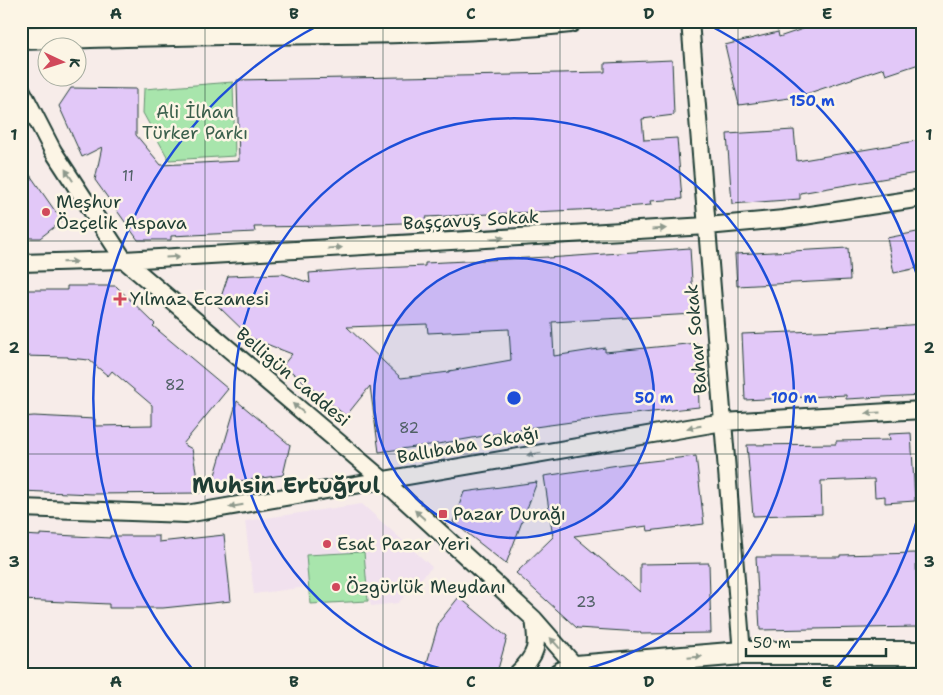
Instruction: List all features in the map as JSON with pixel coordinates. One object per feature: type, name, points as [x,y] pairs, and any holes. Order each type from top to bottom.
[{"type":"main road","points":[[21,38],[190,33],[376,32],[570,21]]},
{"type":"main road","points":[[572,671],[742,653],[922,653]]},
{"type":"street","name":"Bahar Sokak","points":[[690,21],[742,653]]},
{"type":"street","name":"Belligün Caddesi","points":[[21,89],[53,151],[124,260],[382,480],[534,619],[572,671]]},
{"type":"street","name":"Başçavuş Sokak","points":[[21,263],[124,260],[707,226],[784,219],[922,198]]},
{"type":"street","name":"Ballıbaba Sokağı","points":[[21,508],[186,514],[723,422],[922,410]]},
{"type":"street","points":[[517,674],[528,663],[534,653],[536,645],[534,619]]},
{"type":"shaded area","points":[[21,21],[280,21],[280,33],[21,38]]},
{"type":"shaded area","name":"Esat Pazar Yeri","points":[[362,504],[432,567],[398,603],[371,606],[366,579],[254,594],[245,521]]},
{"type":"green space","name":"Ali İlhan Türker Parkı","points":[[233,82],[235,156],[169,160],[143,113],[144,89]]},
{"type":"green space","points":[[364,552],[368,601],[310,604],[306,555]]},
{"type":"building","points":[[826,21],[922,21],[922,63],[886,75],[884,68],[797,97],[739,105],[725,45],[778,32],[779,37]]},
{"type":"building","points":[[672,60],[674,115],[642,119],[644,140],[677,138],[682,199],[650,201],[651,205],[598,209],[426,217],[427,222],[254,227],[255,232],[171,236],[171,240],[138,240],[95,180],[102,147],[82,157],[59,106],[71,88],[136,89],[136,135],[161,165],[239,161],[237,80],[605,72],[605,63]]},
{"type":"building","points":[[794,130],[797,161],[922,140],[922,172],[800,193],[800,199],[732,204],[727,134]]},
{"type":"building","points":[[21,162],[62,221],[40,238],[21,238]]},
{"type":"building","points":[[922,231],[922,267],[894,273],[887,238]]},
{"type":"building","points":[[690,248],[694,314],[552,322],[554,356],[605,348],[605,352],[697,343],[699,407],[535,427],[379,452],[370,386],[346,416],[283,365],[292,354],[251,338],[218,306],[228,276],[283,274],[310,283],[309,273],[425,266],[425,263],[548,258]],"holes":[[[427,324],[428,333],[509,329],[511,360],[449,372],[401,378],[347,327]]]},
{"type":"building","points":[[848,248],[850,280],[737,286],[735,254]]},
{"type":"building","points":[[67,286],[116,286],[155,324],[153,326],[228,389],[183,444],[192,449],[200,493],[92,494],[21,491],[21,417],[95,419],[95,426],[152,425],[152,405],[112,371],[108,376],[89,360],[68,357],[21,356],[21,290],[67,290]]},
{"type":"building","points":[[922,324],[922,395],[846,399],[846,395],[745,400],[742,334],[842,330]]},
{"type":"building","points":[[237,401],[290,445],[283,475],[212,485]]},
{"type":"building","points":[[911,433],[915,501],[885,503],[885,496],[875,497],[874,479],[821,481],[822,514],[753,516],[747,445],[836,444],[836,441],[890,440],[889,434]]},
{"type":"building","points":[[696,456],[704,524],[648,531],[647,526],[574,536],[640,592],[640,564],[709,563],[711,633],[641,634],[640,632],[577,628],[516,573],[553,537],[544,476]]},
{"type":"building","points":[[537,482],[506,564],[453,522],[464,492]]},
{"type":"building","points":[[40,534],[110,538],[110,536],[159,536],[159,542],[224,535],[231,601],[163,608],[109,608],[109,604],[21,600],[21,535],[40,536]]},
{"type":"building","points":[[916,553],[917,627],[760,630],[756,557],[840,557],[840,555]]},
{"type":"building","points":[[459,597],[507,637],[498,669],[487,674],[429,674],[426,666],[439,622]]},
{"type":"place","name":"Meşhur Özçelik Aspava","points":[[46,212]]},
{"type":"place","name":"Yılmaz Eczanesi","points":[[120,299]]},
{"type":"place","name":"Pazar Durağı","points":[[443,514]]},
{"type":"place","name":"Esat Pazar Yeri","points":[[327,544]]},
{"type":"place","name":"Özgürlük Meydanı","points":[[336,587]]},
{"type":"district","name":"Muhsin Ertuğrul","points":[[286,485]]}]
